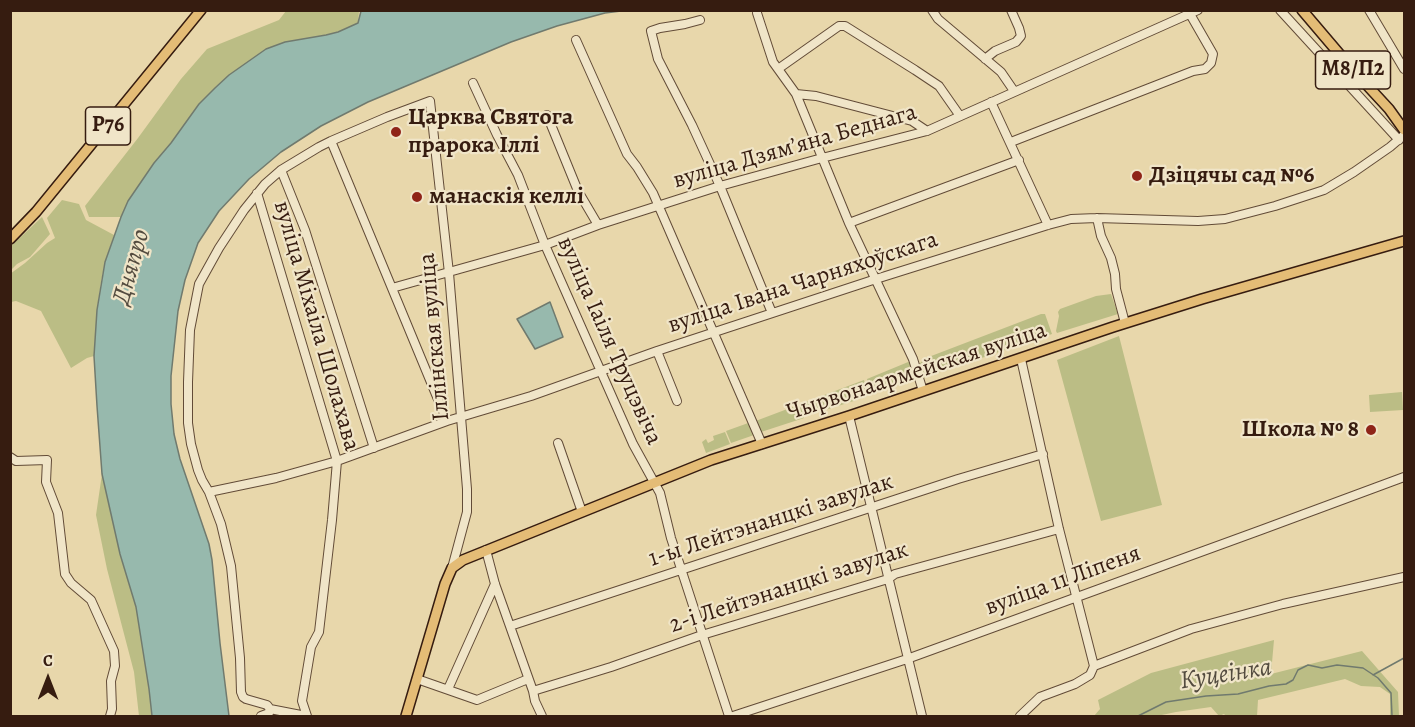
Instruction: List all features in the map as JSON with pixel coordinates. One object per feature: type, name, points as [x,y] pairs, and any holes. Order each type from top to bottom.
[{"type":"main road","name":"Р76","points":[[10,238],[51,195],[201,10]]},
{"type":"main road","name":"М8/П2","points":[[1302,10],[1389,109],[1403,135]]},
{"type":"main road","name":"Чырвонаармейская вуліца","points":[[452,568],[463,560],[486,550],[711,460],[1125,323],[1404,241]]},
{"type":"main road","points":[[406,717],[445,584],[452,568]]},
{"type":"street","points":[[932,10],[938,19],[1001,72],[1014,91]]},
{"type":"street","points":[[985,59],[995,51],[1016,42],[1021,36],[1011,10]]},
{"type":"street","points":[[1280,10],[1403,135]]},
{"type":"street","points":[[1369,10],[1404,69]]},
{"type":"street","points":[[757,13],[773,62],[796,94],[849,223],[914,359],[923,391]]},
{"type":"street","points":[[1011,142],[1193,71],[1205,69],[1211,63],[1213,54],[1189,13]]},
{"type":"street","name":"вуліца Дзямʼяна Беднага","points":[[392,288],[545,245],[598,225],[720,186],[927,131],[1189,13]]},
{"type":"street","points":[[700,20],[651,31],[658,59],[720,186],[772,313]]},
{"type":"street","points":[[778,69],[839,26],[844,26],[939,86],[960,116]]},
{"type":"street","points":[[576,40],[627,154],[645,180],[658,206],[762,444]]},
{"type":"street","name":"вуліца Іаіля Труцэвіча","points":[[473,83],[518,175],[545,245],[633,444],[660,493],[671,538],[731,717]]},
{"type":"street","points":[[796,94],[816,96],[912,121],[927,131]]},
{"type":"street","name":"Іллінская вуліца","points":[[331,141],[430,101],[449,273],[467,489],[467,512],[452,568]]},
{"type":"street","points":[[991,102],[1048,225]]},
{"type":"street","points":[[547,115],[578,191],[598,225]]},
{"type":"street","name":"вуліца Івана Чарняхоўскага","points":[[209,492],[276,478],[337,461],[447,421],[531,396],[657,351],[1048,225],[1071,219],[1097,218],[1198,221],[1225,219],[1275,206],[1324,190],[1354,172],[1403,135]]},
{"type":"street","points":[[306,717],[270,709],[267,705],[243,698],[241,692],[231,566],[221,524],[198,470],[188,423],[190,330],[199,284],[226,235],[257,193],[281,170],[331,141],[447,421]]},
{"type":"street","points":[[849,223],[1019,160]]},
{"type":"street","points":[[281,170],[305,230],[374,448]]},
{"type":"street","name":"вуліца Міхаіла Шолахава","points":[[257,193],[337,461],[319,632],[311,647],[302,701],[306,717]]},
{"type":"street","points":[[1097,218],[1101,236],[1111,258],[1125,323]]},
{"type":"street","points":[[657,351],[677,401]]},
{"type":"street","points":[[1020,717],[1040,698],[1075,684],[1090,675],[1094,666],[1059,529],[1021,359]]},
{"type":"street","points":[[849,416],[922,717]]},
{"type":"street","points":[[558,443],[582,512]]},
{"type":"street","name":"1-ы Лейтэнанцкі завулак","points":[[510,626],[958,479],[1043,454]]},
{"type":"street","points":[[10,457],[16,461],[47,460],[46,482],[58,513],[64,574],[91,600],[114,651],[116,666],[111,681],[110,717]]},
{"type":"street","name":"вуліца 11 Ліпеня","points":[[731,717],[907,659],[1404,477]]},
{"type":"street","name":"2-і Лейтэнанцкі завулак","points":[[533,691],[702,635],[888,579],[894,574],[1059,529]]},
{"type":"street","points":[[486,550],[495,584],[542,717]]},
{"type":"street","points":[[1094,666],[1191,629],[1283,603],[1404,577]]},
{"type":"street","points":[[448,689],[495,584]]},
{"type":"street","points":[[417,679],[477,700],[528,679]]},
{"type":"street","points":[[261,717],[269,713],[270,709]]},
{"type":"green space","points":[[286,11],[359,11],[358,23],[338,32],[285,42],[229,75],[199,104],[154,163],[128,201],[121,217],[89,217],[85,206],[181,79],[207,49],[279,20]]},
{"type":"green space","points":[[62,200],[79,204],[86,220],[114,235],[101,282],[94,356],[71,368],[41,311],[16,301],[11,302],[10,274],[55,238],[47,218]]},
{"type":"green space","points":[[42,217],[50,234],[30,257],[11,270],[11,246]]},
{"type":"green space","points":[[1111,294],[1118,314],[1057,333],[1060,309],[1096,296]]},
{"type":"green space","points":[[1045,314],[1052,334],[923,378],[920,363],[926,358]]},
{"type":"green space","points":[[1119,336],[1162,505],[1101,521],[1057,360]]},
{"type":"green space","points":[[913,360],[915,380],[870,394],[867,379]]},
{"type":"green space","points":[[864,380],[868,395],[866,397],[816,413],[814,411],[803,415],[804,418],[758,433],[753,422]]},
{"type":"green space","points":[[1402,392],[1403,410],[1370,412],[1369,395]]},
{"type":"green space","points":[[751,422],[757,434],[731,443],[726,431]]},
{"type":"green space","points":[[725,432],[730,444],[706,453],[702,442],[706,439],[708,443],[714,440],[713,436]]},
{"type":"green space","points":[[102,474],[120,554],[136,606],[152,716],[139,716],[134,672],[107,569],[96,515]]},
{"type":"green space","points":[[1274,640],[1271,674],[1362,651],[1398,692],[1399,716],[1390,716],[1390,694],[1380,687],[1361,686],[1345,679],[1258,700],[1257,716],[1226,716],[1224,714],[1219,716],[1211,707],[1157,716],[1094,716],[1100,709],[1098,700],[1151,673]]},
{"type":"water","name":"Дняпро","points":[[361,11],[621,11],[557,26],[511,42],[368,102],[321,126],[281,152],[249,179],[219,211],[198,243],[185,280],[178,311],[171,376],[171,404],[174,434],[180,459],[209,544],[212,560],[229,716],[152,716],[136,607],[120,554],[102,474],[94,356],[97,310],[105,262],[128,201],[199,104],[215,88],[229,75],[266,49],[285,42],[338,32],[358,23]]},
{"type":"water","points":[[550,302],[563,337],[535,349],[517,319]]},
{"type":"waterway","points":[[1373,675],[1404,658]]},
{"type":"waterway","name":"Куцеінка","points":[[1138,716],[1166,702],[1238,694],[1286,684],[1293,680],[1298,670],[1308,665],[1322,668],[1337,665],[1363,668],[1378,678],[1391,693],[1392,716]]},
{"type":"place","name":"Царква Святога прарока Іллі","points":[[396,132]]},
{"type":"place","name":"Дзіцячы сад №6","points":[[1137,176]]},
{"type":"place","name":"манаскія келлі","points":[[417,197]]},
{"type":"place","name":"Школа № 8","points":[[1371,430]]}]
